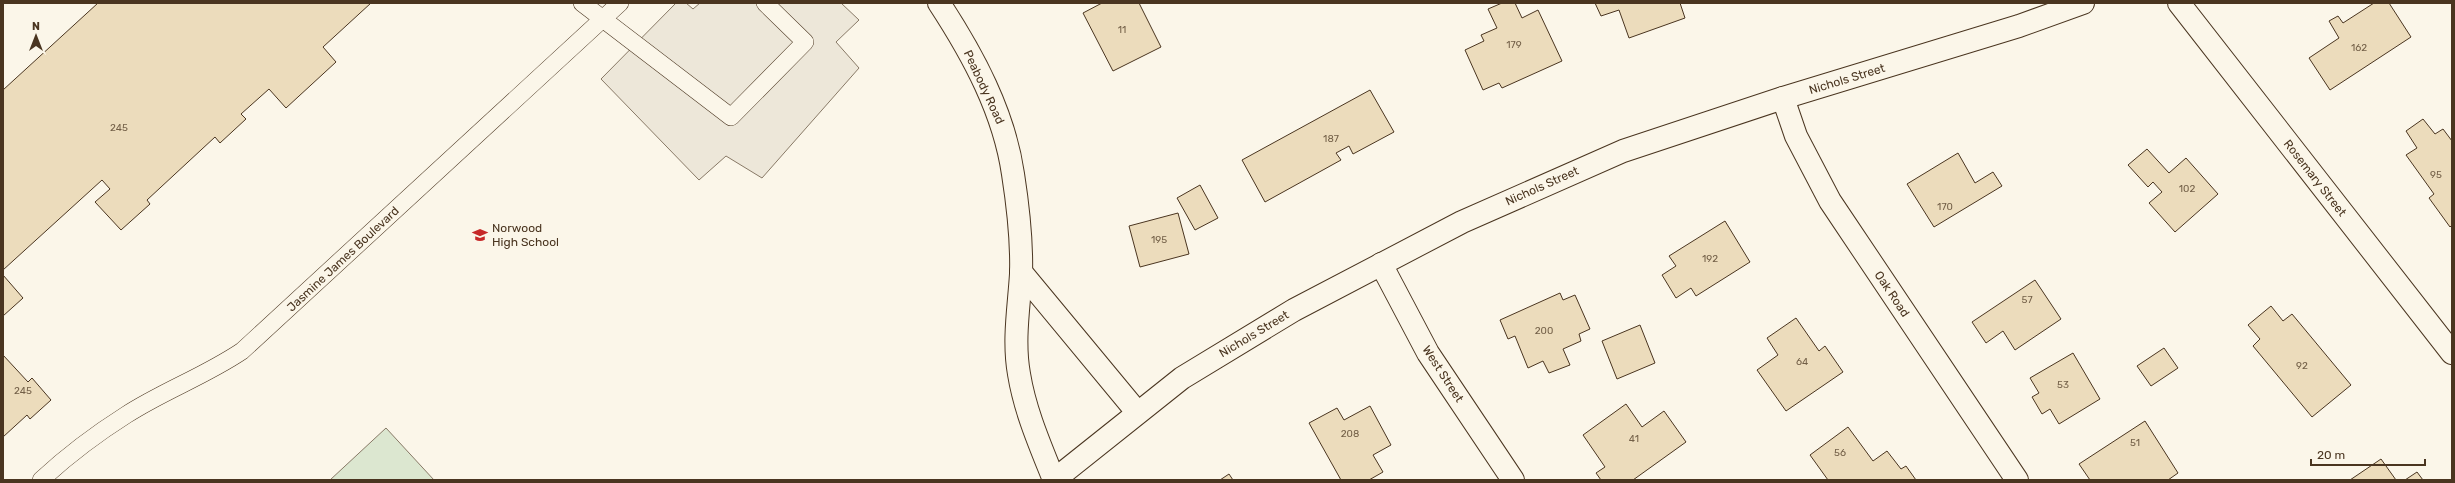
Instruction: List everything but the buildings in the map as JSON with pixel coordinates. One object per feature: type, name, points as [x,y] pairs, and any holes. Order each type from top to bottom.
[{"type":"street","name":"Peabody Road","points":[[939,3],[985,83],[1003,129],[1013,174],[1021,272],[1016,325],[1019,373],[1029,418],[1054,480]]},
{"type":"street","name":"Nichols Street","points":[[1054,480],[1137,412],[1182,378],[1236,344],[1462,222],[1623,151],[1783,98],[1978,39],[2083,3]]},
{"type":"street","name":"Rosemary Street","points":[[2179,3],[2452,353]]},
{"type":"street","name":"Oak Road","points":[[1783,98],[1796,136],[1830,201],[2017,480]]},
{"type":"street","name":"West Street","points":[[1382,264],[1428,353],[1513,480]]},
{"type":"street","points":[[1021,272],[1137,412]]},
{"type":"lane","points":[[582,3],[604,18],[731,117],[805,42],[765,3]]},
{"type":"lane","name":"Jasmine James Boulevard","points":[[41,480],[62,461],[126,414],[186,382],[217,368],[242,351],[620,3]]},
{"type":"green space","points":[[386,428],[434,480],[330,480]]},
{"type":"shaded area","points":[[676,3],[686,3],[693,9],[700,3],[841,3],[859,20],[836,42],[859,68],[762,178],[726,156],[699,180],[601,79]]},
{"type":"place","name":"Norwood High School","points":[[480,235]]}]
